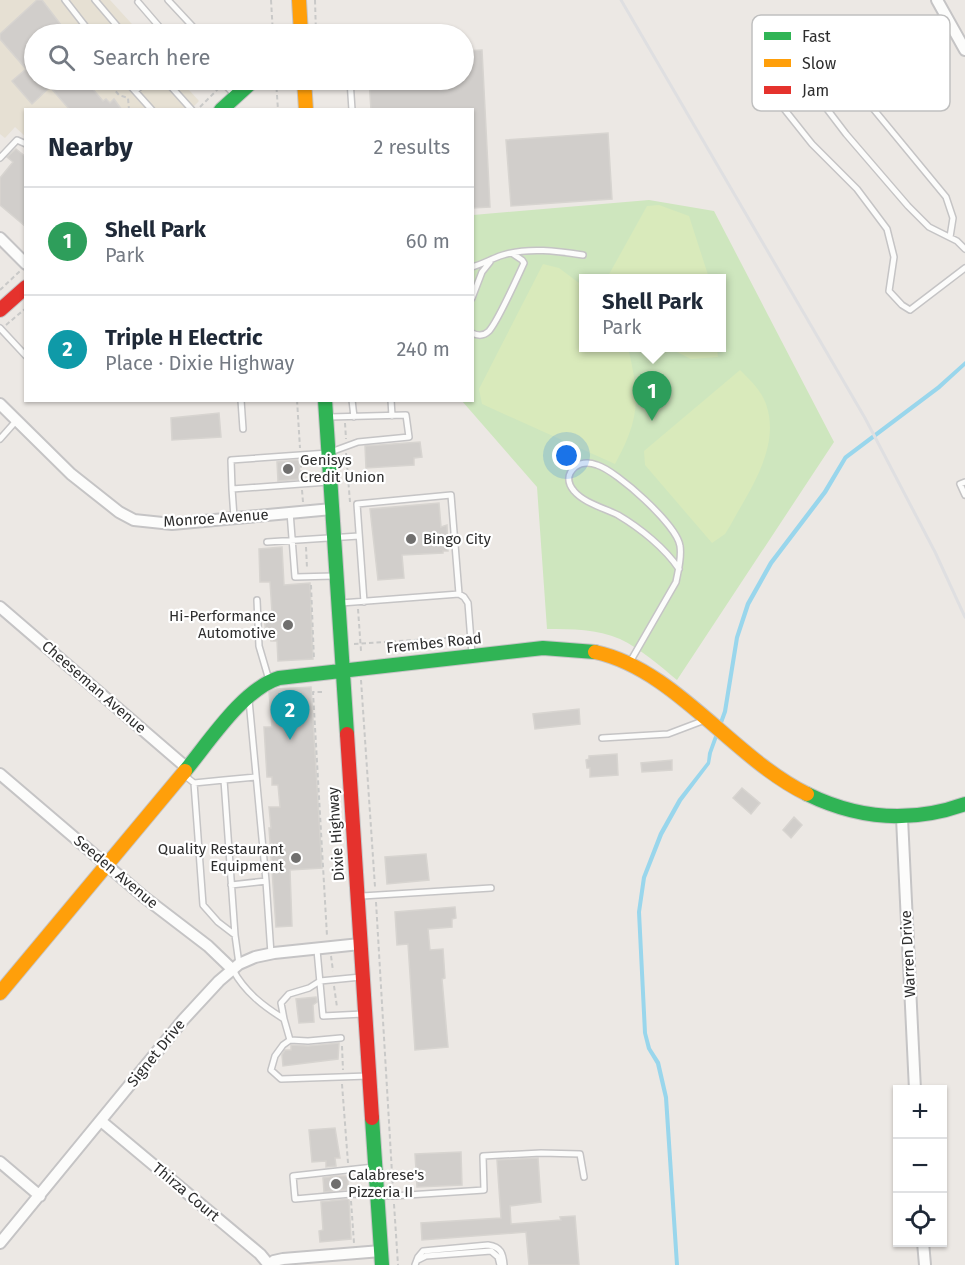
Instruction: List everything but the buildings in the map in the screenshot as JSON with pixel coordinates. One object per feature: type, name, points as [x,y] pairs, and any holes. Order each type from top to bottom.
[{"type":"street","points":[[299,0],[300,24]]},
{"type":"street","points":[[937,0],[945,15]]},
{"type":"street","points":[[950,23],[965,50]]},
{"type":"street","points":[[223,108],[243,90]]},
{"type":"street","points":[[305,90],[306,108]]},
{"type":"street","points":[[0,238],[23,258]]},
{"type":"street","points":[[0,310],[24,289]]},
{"type":"street","name":"Dixie Highway","points":[[325,402],[381,1258]]},
{"type":"street","name":"Monroe Avenue","points":[[0,404],[71,474],[118,512],[134,520],[172,524],[332,508]]},
{"type":"street","name":"Cheeseman Avenue","points":[[0,607],[185,771]]},
{"type":"street","name":"Frembes Road","points":[[0,993],[248,696],[269,680],[543,648],[572,648],[610,655],[629,663],[706,719],[774,776],[819,802],[854,813],[902,818],[940,813],[965,804]]},
{"type":"street","name":"Seeden Avenue","points":[[0,774],[144,897],[236,967]]},
{"type":"street","name":"Warren Drive","points":[[902,818],[915,1085]]},
{"type":"street","name":"Signet Drive","points":[[0,1243],[183,1020],[219,981],[236,967],[255,957],[360,944]]},
{"type":"street","name":"Thirza Court","points":[[101,1121],[260,1254],[269,1265]]},
{"type":"street","points":[[0,1162],[40,1196]]},
{"type":"street","points":[[923,1247],[925,1265]]},
{"type":"street","points":[[269,1265],[283,1259],[381,1258]]},
{"type":"lane","points":[[65,0],[84,24]]},
{"type":"lane","points":[[95,0],[115,24]]},
{"type":"lane","points":[[168,0],[190,24]]},
{"type":"lane","points":[[138,2],[157,24]]},
{"type":"lane","points":[[174,90],[190,108]]},
{"type":"lane","points":[[230,90],[236,96]]},
{"type":"lane","points":[[351,90],[352,108]]},
{"type":"lane","points":[[135,91],[150,108]]},
{"type":"lane","points":[[786,111],[812,144],[857,189],[887,229],[894,257],[889,291],[902,305],[910,310],[965,268]]},
{"type":"lane","points":[[828,111],[929,227],[950,237],[965,249]]},
{"type":"lane","points":[[875,111],[946,197],[953,218],[950,237]]},
{"type":"lane","points":[[0,158],[17,140],[24,143]]},
{"type":"lane","points":[[474,266],[512,253],[543,250],[583,255]]},
{"type":"lane","points":[[474,334],[478,336],[489,331],[522,268],[524,263],[522,260],[512,253]]},
{"type":"lane","points":[[474,293],[482,272],[492,260]]},
{"type":"lane","points":[[1,329],[24,354]]},
{"type":"lane","points":[[241,402],[243,429]]},
{"type":"lane","points":[[352,402],[354,417]]},
{"type":"lane","points":[[391,402],[392,416]]},
{"type":"lane","points":[[234,517],[231,460],[328,453],[358,442],[409,437],[406,416],[326,417]]},
{"type":"lane","points":[[0,439],[16,421]]},
{"type":"lane","points":[[629,663],[676,582],[679,569],[680,545],[676,536],[640,495],[605,467],[589,462],[572,470],[569,483],[573,490],[635,527],[671,557],[679,569]]},
{"type":"lane","points":[[232,489],[330,482]]},
{"type":"lane","points":[[965,482],[960,484],[965,495]]},
{"type":"lane","points":[[364,602],[357,504],[451,495],[459,594]]},
{"type":"lane","points":[[290,512],[295,577],[336,576]]},
{"type":"lane","points":[[267,542],[359,536]]},
{"type":"lane","points":[[338,603],[459,594],[468,603],[472,656]]},
{"type":"lane","points":[[257,600],[259,646],[269,680]]},
{"type":"lane","points":[[248,696],[271,954]]},
{"type":"lane","points":[[602,738],[668,734],[706,719]]},
{"type":"lane","points":[[185,771],[194,783],[203,905],[218,922],[235,934]]},
{"type":"lane","points":[[194,783],[256,777]]},
{"type":"lane","points":[[224,780],[236,967],[239,981],[262,1005],[284,1019]]},
{"type":"lane","points":[[231,885],[266,881]]},
{"type":"lane","points":[[357,896],[490,888]]},
{"type":"lane","points":[[317,950],[323,1016],[365,1014]]},
{"type":"lane","points":[[290,1040],[281,1003],[284,999],[295,991],[309,988],[320,981],[363,977]]},
{"type":"lane","points":[[341,1038],[290,1040],[279,1049],[271,1070],[281,1079],[369,1076]]},
{"type":"lane","points":[[376,1167],[293,1176],[295,1199],[351,1194],[393,1196],[484,1190],[483,1156],[541,1153],[580,1154],[584,1177]]},
{"type":"lane","points":[[416,1263],[420,1254],[427,1250],[488,1245],[501,1250],[504,1256],[502,1265]]},
{"type":"path","points":[[271,0],[272,24]]},
{"type":"path","points":[[315,0],[316,24]]},
{"type":"path","points":[[115,90],[119,95],[129,98],[129,108]]},
{"type":"path","points":[[200,108],[215,90]]},
{"type":"path","points":[[277,90],[278,108]]},
{"type":"path","points":[[0,290],[18,274]]},
{"type":"path","points":[[1,329],[24,310]]},
{"type":"path","points":[[306,540],[308,577],[311,583],[314,660]]},
{"type":"path","points":[[353,644],[462,637]]},
{"type":"path","points":[[314,646],[320,647]]},
{"type":"path","points":[[361,678],[398,1265]]},
{"type":"path","points":[[317,686],[320,692],[313,692],[327,936]]},
{"type":"path","points":[[331,954],[338,1015]]},
{"type":"path","points":[[341,1038],[349,1170]]},
{"type":"path","points":[[351,1194],[354,1243]]},
{"type":"shaded area","points":[[0,0],[110,0],[132,24],[24,24],[24,90],[189,90],[199,101],[192,108],[24,108],[24,135],[15,127],[5,138],[0,134]]},
{"type":"green space","points":[[649,200],[714,211],[834,442],[677,680],[643,653],[620,639],[593,631],[547,629],[537,487],[463,402],[474,402],[474,215]]},
{"type":"green space","points":[[659,205],[689,216],[708,274],[609,274],[647,206]]},
{"type":"green space","points":[[543,264],[559,268],[579,283],[579,352],[629,352],[635,380],[635,408],[629,434],[615,464],[482,404],[479,389]]},
{"type":"green space","points":[[677,352],[717,352],[718,357],[691,359]]},
{"type":"green space","points":[[740,370],[764,399],[770,420],[770,436],[761,467],[746,497],[725,534],[712,543],[645,465],[644,451]]},
{"type":"water","points":[[965,361],[965,366],[940,389],[847,459],[827,493],[773,564],[750,605],[739,638],[727,712],[710,764],[682,801],[663,835],[646,878],[641,912],[647,1033],[651,1048],[660,1062],[668,1097],[679,1265],[675,1265],[664,1098],[656,1064],[647,1049],[643,1033],[637,912],[642,877],[659,833],[678,799],[707,762],[723,711],[735,637],[746,603],[769,562],[823,491],[844,456],[937,386]]},
{"type":"railway","points":[[621,0],[865,418],[935,552],[965,617]]},
{"type":"traffic: fast","points":[[223,108],[243,90]]},
{"type":"traffic: fast","points":[[325,402],[347,734]]},
{"type":"traffic: fast","points":[[185,771],[228,718],[252,693],[279,678],[543,648],[595,652]]},
{"type":"traffic: fast","points":[[807,794],[846,809],[885,816],[925,814],[965,804]]},
{"type":"traffic: fast","points":[[372,1118],[382,1265]]},
{"type":"traffic: slow","points":[[299,0],[300,24]]},
{"type":"traffic: slow","points":[[305,90],[306,108]]},
{"type":"traffic: slow","points":[[595,652],[624,662],[651,676],[678,695],[754,759],[807,794]]},
{"type":"traffic: slow","points":[[0,993],[185,771]]},
{"type":"traffic: jam","points":[[0,310],[24,289]]},
{"type":"traffic: jam","points":[[347,734],[372,1118]]},
{"type":"place","name":"Shell Park","points":[[652,421]]},
{"type":"place","name":"Genisys Credit Union","points":[[288,469]]},
{"type":"place","name":"Bingo City","points":[[411,539]]},
{"type":"place","name":"Hi-Performance Automotive","points":[[288,625]]},
{"type":"place","name":"Triple H Electric","points":[[290,740]]},
{"type":"place","name":"Quality Restaurant Equipment","points":[[296,858]]},
{"type":"place","name":"Calabrese's Pizzeria II","points":[[336,1184]]}]
